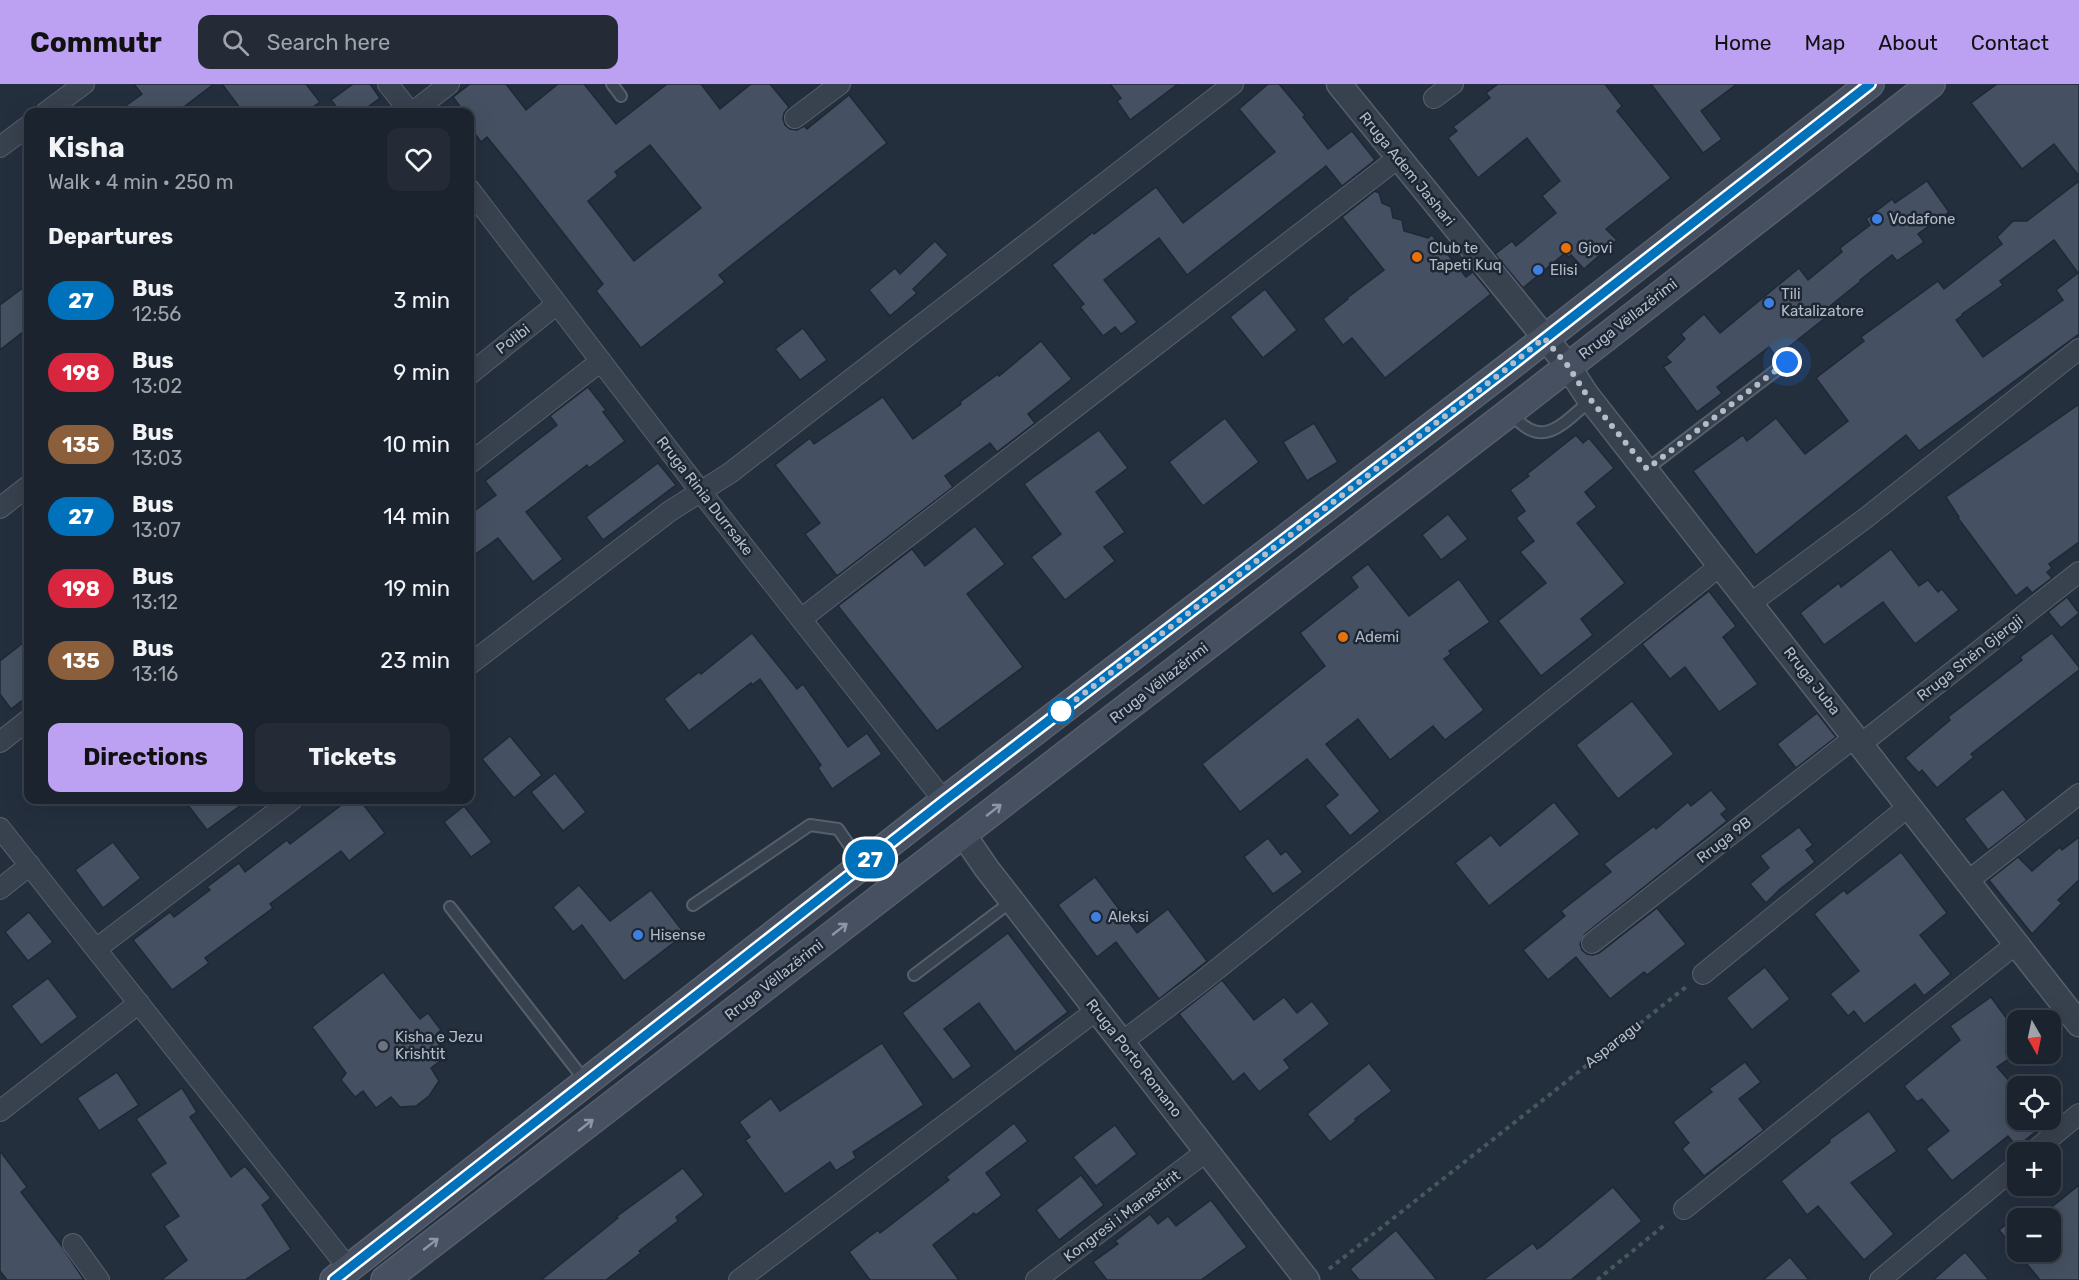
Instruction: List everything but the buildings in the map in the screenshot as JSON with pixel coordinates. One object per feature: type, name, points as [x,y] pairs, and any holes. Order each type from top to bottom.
[{"type":"main road","points":[[342,1274],[944,801],[1505,370],[1870,84]]},
{"type":"main road","name":"Rruga Vëllazërimi","points":[[385,1280],[1510,412],[1931,84]]},
{"type":"street","points":[[51,108],[84,84]]},
{"type":"street","points":[[388,84],[408,108]]},
{"type":"street","points":[[417,108],[450,84]]},
{"type":"street","points":[[795,118],[840,84]]},
{"type":"street","points":[[474,661],[670,511],[730,473],[1233,84]]},
{"type":"street","name":"Rruga Adem Jashari","points":[[1339,84],[1544,338]]},
{"type":"street","points":[[1434,98],[1453,84]]},
{"type":"street","points":[[0,147],[24,129]]},
{"type":"street","points":[[801,619],[1398,158]]},
{"type":"street","name":"Rruga Rinia Durrsake","points":[[474,195],[701,492],[944,801]]},
{"type":"street","name":"Polibi","points":[[474,371],[557,304]]},
{"type":"street","name":"Rruga Juba","points":[[1544,338],[2016,944],[2078,1020]]},
{"type":"street","points":[[1751,603],[1867,517],[2079,349]]},
{"type":"street","points":[[474,460],[601,361]]},
{"type":"street","points":[[0,508],[24,489]]},
{"type":"street","points":[[1122,1042],[1201,982],[1721,565]]},
{"type":"street","name":"Rruga Shën Gjergji","points":[[1858,741],[2079,572]]},
{"type":"street","points":[[0,742],[24,723]]},
{"type":"street","name":"Rruga 9B","points":[[1592,943],[1858,741]]},
{"type":"street","points":[[1968,881],[2079,794]]},
{"type":"street","points":[[96,949],[287,804]]},
{"type":"street","points":[[1703,974],[1909,806]]},
{"type":"street","points":[[0,828],[140,1003],[342,1274]]},
{"type":"street","name":"Rruga Porto Romano","points":[[963,834],[1012,901],[1207,1151],[1316,1276]]},
{"type":"street","points":[[0,888],[30,866]]},
{"type":"street","points":[[1684,1209],[2016,944]]},
{"type":"street","points":[[0,1111],[140,1003]]},
{"type":"street","points":[[739,1280],[1097,1010]]},
{"type":"street","points":[[2045,1142],[2079,1114]]},
{"type":"street","name":"Kongresi i Manastirit","points":[[1036,1280],[1207,1151]]},
{"type":"street","points":[[1880,1280],[2007,1174]]},
{"type":"street","points":[[73,1244],[99,1280]]},
{"type":"lane","points":[[612,84],[621,96]]},
{"type":"lane","points":[[1647,469],[1787,362]]},
{"type":"lane","points":[[1510,412],[1526,430],[1543,433],[1552,430],[1591,400]]},
{"type":"lane","points":[[693,905],[810,825],[838,829],[863,865]]},
{"type":"lane","points":[[914,975],[1012,901]]},
{"type":"lane","points":[[450,907],[586,1083]]},
{"type":"path","name":"Asparagu","points":[[1316,1276],[1703,974]]},
{"type":"path","points":[[1597,1280],[1684,1209]]},
{"type":"bus line","name":"27","points":[[334,1280],[944,801],[1505,370],[1870,84]]},
{"type":"place","name":"Vodafone","points":[[1877,219]]},
{"type":"place","name":"Gjovi","points":[[1566,248]]},
{"type":"place","name":"Club te Tapeti Kuq","points":[[1417,257]]},
{"type":"place","name":"Elisi","points":[[1538,270]]},
{"type":"place","name":"Tili Katalizatore","points":[[1769,303]]},
{"type":"place","name":"Ademi","points":[[1343,637]]},
{"type":"place","name":"Aleksi","points":[[1096,917]]},
{"type":"place","name":"Hisense","points":[[638,935]]},
{"type":"place","name":"Kisha e Jezu Krishtit","points":[[383,1046]]},
{"type":"route","points":[[1061,711],[1056,715],[1544,338],[1647,469],[1787,362]]}]
